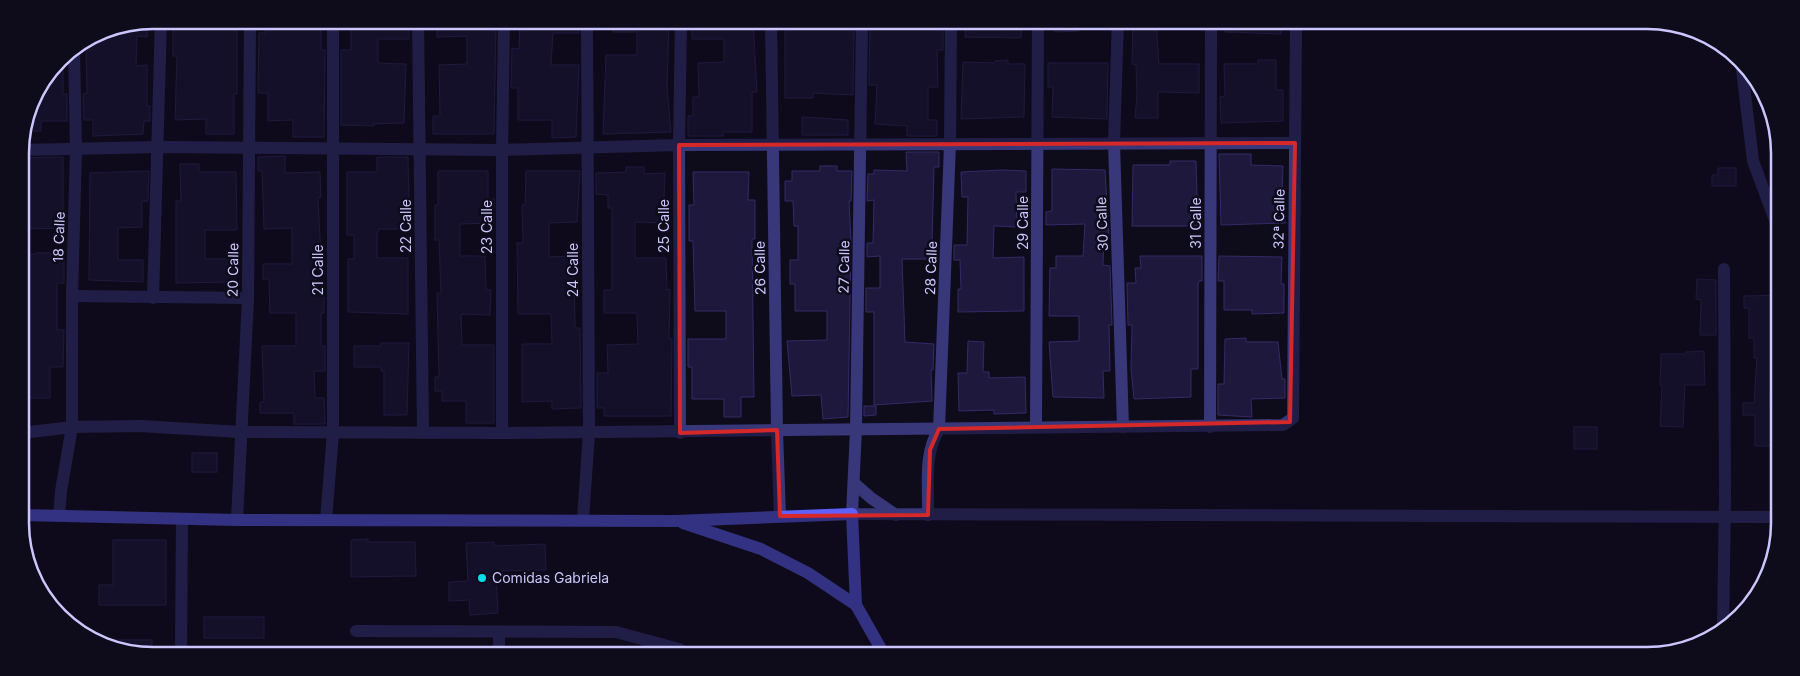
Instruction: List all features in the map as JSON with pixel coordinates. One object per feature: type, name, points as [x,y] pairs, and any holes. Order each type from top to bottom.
[{"type":"street","points":[[154,298],[161,29]]},
{"type":"street","name":"20 Calle","points":[[238,520],[240,432],[248,298],[250,29]]},
{"type":"street","name":"21 Calle","points":[[326,520],[333,433],[333,29]]},
{"type":"street","name":"22 Calle","points":[[418,29],[423,432]]},
{"type":"street","name":"23 Calle","points":[[502,434],[504,29]]},
{"type":"street","name":"24 Calle","points":[[583,519],[589,432],[587,29]]},
{"type":"street","name":"25 Calle","points":[[680,432],[679,145],[681,29]]},
{"type":"street","name":"26 Calle","points":[[771,29],[780,516]]},
{"type":"street","name":"27 Calle","points":[[852,514],[856,429],[862,29]]},
{"type":"street","name":"28 Calle","points":[[928,515],[930,450],[940,429],[950,144],[951,29]]},
{"type":"street","name":"29 Calle","points":[[1036,427],[1038,29]]},
{"type":"street","name":"30 Calle","points":[[1118,29],[1114,143],[1123,427]]},
{"type":"street","name":"31 Calle","points":[[1210,426],[1211,29]]},
{"type":"street","name":"32ª Calle","points":[[1210,426],[1283,425],[1293,418],[1296,29]]},
{"type":"street","name":"18 Calle","points":[[59,516],[60,491],[72,427],[72,296],[76,150],[74,57]]},
{"type":"street","points":[[1742,73],[1753,161],[1771,209]]},
{"type":"street","points":[[29,150],[158,147],[502,150],[587,146],[679,145],[1295,143]]},
{"type":"street","points":[[1722,622],[1725,519],[1724,269]]},
{"type":"street","points":[[72,296],[248,298]]},
{"type":"street","points":[[29,432],[72,427],[140,426],[240,432],[502,434],[1210,426]]},
{"type":"street","points":[[854,483],[871,498],[896,515]]},
{"type":"street","points":[[29,515],[182,520],[583,519],[676,521],[852,514],[1725,519],[1771,517]]},
{"type":"street","points":[[852,514],[856,605],[879,647]]},
{"type":"street","points":[[181,647],[182,520]]},
{"type":"street","points":[[676,521],[761,549],[808,573],[856,605]]},
{"type":"street","points":[[356,631],[616,632],[673,647]]},
{"type":"street","points":[[499,632],[499,647]]},
{"type":"highlighted area","points":[[1295,143],[1290,422],[939,429],[930,450],[928,515],[780,516],[777,430],[680,433],[679,145]]},
{"type":"building","points":[[147,29],[147,37],[137,36],[136,66],[147,65],[147,106],[150,106],[150,121],[144,121],[143,134],[93,136],[93,120],[84,120],[83,94],[87,93],[86,50],[90,50],[91,45],[113,35]]},
{"type":"building","points":[[173,29],[237,29],[237,94],[234,94],[234,134],[206,134],[206,119],[175,120],[177,56],[173,56]]},
{"type":"building","points":[[265,29],[321,29],[321,50],[325,50],[324,137],[293,137],[293,120],[268,121],[268,93],[258,93],[259,33],[265,33]]},
{"type":"building","points":[[351,29],[409,29],[409,39],[378,39],[378,63],[406,64],[404,123],[374,124],[374,126],[341,125],[341,50],[351,50]]},
{"type":"building","points":[[437,29],[496,29],[494,134],[433,134],[433,116],[440,116],[439,65],[467,64],[467,36],[437,37]]},
{"type":"building","points":[[520,29],[579,29],[579,33],[553,33],[551,65],[579,65],[576,137],[552,138],[552,120],[518,120],[518,88],[511,88],[512,48],[519,49]]},
{"type":"building","points":[[613,29],[669,29],[667,87],[671,132],[603,134],[606,55],[637,55],[637,32],[613,32]]},
{"type":"building","points":[[692,29],[754,29],[757,92],[752,92],[752,132],[723,132],[723,136],[688,136],[688,116],[693,116],[693,97],[699,97],[698,63],[724,62],[724,39],[692,39]]},
{"type":"building","points":[[785,29],[854,29],[853,95],[813,93],[813,98],[785,98]]},
{"type":"building","points":[[870,29],[943,29],[943,50],[937,50],[938,87],[928,87],[928,120],[937,120],[937,136],[907,136],[907,126],[875,124],[877,85],[869,85]]},
{"type":"building","points":[[965,29],[1022,29],[1021,38],[965,37]]},
{"type":"building","points":[[1055,29],[1079,29],[1079,31],[1055,32]]},
{"type":"building","points":[[1133,29],[1157,29],[1159,64],[1199,64],[1199,93],[1158,92],[1158,118],[1135,118],[1137,95],[1136,65],[1132,64]]},
{"type":"building","points":[[1225,29],[1281,29],[1281,34],[1225,32]]},
{"type":"building","points":[[1008,60],[1008,64],[1025,64],[1024,117],[961,119],[963,62],[995,63],[995,61]]},
{"type":"building","points":[[1258,60],[1276,60],[1276,90],[1283,90],[1283,121],[1221,123],[1220,97],[1225,96],[1224,64],[1258,64]]},
{"type":"building","points":[[1048,63],[1108,63],[1107,119],[1052,117],[1053,87],[1048,87]]},
{"type":"building","points":[[63,67],[63,94],[67,94],[67,121],[41,121],[41,131],[31,131],[38,105],[54,77]]},
{"type":"building","points":[[802,117],[848,120],[848,135],[802,135]]},
{"type":"building","points":[[906,152],[939,152],[939,167],[934,167],[932,243],[938,243],[937,259],[902,259],[905,342],[934,344],[933,370],[931,370],[932,401],[874,405],[874,312],[866,312],[866,288],[880,288],[880,256],[867,257],[867,243],[873,243],[874,200],[867,201],[868,174],[874,174],[874,170],[907,171]]},
{"type":"building","points":[[1219,154],[1251,154],[1251,165],[1283,166],[1282,201],[1284,201],[1285,223],[1221,225]]},
{"type":"building","points":[[285,156],[285,173],[320,172],[321,197],[318,198],[321,258],[315,258],[316,292],[324,291],[324,313],[321,313],[321,346],[325,346],[325,371],[314,371],[315,398],[324,398],[325,424],[294,424],[294,413],[260,413],[260,402],[264,402],[262,346],[296,346],[296,313],[270,313],[269,279],[263,279],[263,264],[292,264],[292,228],[264,229],[262,171],[258,171],[258,157]]},
{"type":"building","points":[[63,157],[63,228],[29,229],[29,158]]},
{"type":"building","points":[[377,157],[408,157],[409,199],[405,199],[405,229],[379,229],[377,234],[377,258],[408,258],[408,314],[348,312],[348,259],[354,259],[354,235],[347,235],[347,172],[377,172]]},
{"type":"building","points":[[1170,161],[1196,161],[1198,226],[1132,226],[1133,165],[1170,165]]},
{"type":"building","points":[[180,164],[199,164],[199,172],[236,172],[237,230],[205,230],[205,259],[235,259],[235,282],[176,283],[176,201],[181,201]]},
{"type":"building","points":[[820,166],[837,166],[837,171],[852,171],[851,201],[849,201],[851,242],[848,417],[823,419],[821,395],[792,396],[787,341],[827,340],[827,311],[795,311],[795,284],[790,284],[790,260],[798,260],[798,226],[794,226],[793,201],[785,201],[785,181],[792,181],[792,171],[820,171]]},
{"type":"building","points":[[626,167],[644,167],[644,174],[665,173],[663,223],[635,222],[635,258],[666,258],[667,290],[670,289],[669,339],[672,339],[671,416],[604,416],[604,408],[597,408],[597,373],[608,373],[607,345],[638,344],[637,313],[604,313],[604,290],[612,290],[612,208],[608,208],[608,195],[596,194],[596,173],[626,172]]},
{"type":"building","points":[[1718,168],[1736,168],[1736,186],[1712,186],[1712,175],[1718,175]]},
{"type":"building","points":[[1052,169],[1105,170],[1109,237],[1104,237],[1103,265],[1110,266],[1112,325],[1109,325],[1110,371],[1103,371],[1104,398],[1053,397],[1049,342],[1079,341],[1079,316],[1049,316],[1050,268],[1056,268],[1056,256],[1083,256],[1085,224],[1046,225],[1046,212],[1052,211]]},
{"type":"building","points":[[149,171],[148,201],[142,201],[142,227],[118,228],[118,260],[143,260],[143,282],[89,280],[90,173]]},
{"type":"building","points":[[438,171],[488,171],[488,199],[494,199],[494,223],[460,224],[460,256],[485,256],[486,290],[491,290],[490,315],[461,314],[462,345],[494,345],[494,423],[466,423],[466,401],[442,401],[442,391],[435,391],[435,377],[439,377],[437,293],[441,293],[439,240],[435,240],[435,205],[438,205]]},
{"type":"building","points":[[526,171],[580,171],[577,222],[549,223],[549,257],[574,256],[575,328],[580,328],[581,408],[552,409],[552,401],[522,402],[522,344],[552,344],[551,314],[518,314],[517,243],[523,243],[522,205],[525,205]]},
{"type":"building","points":[[1026,171],[1026,192],[1016,192],[1017,227],[994,226],[993,258],[1024,257],[1024,311],[958,312],[958,289],[961,289],[960,260],[954,260],[954,245],[967,245],[968,197],[962,197],[961,172]]},
{"type":"building","points":[[693,172],[749,172],[748,200],[755,200],[755,239],[752,239],[754,397],[741,397],[741,417],[724,417],[724,399],[692,399],[692,367],[688,367],[688,339],[726,339],[726,311],[695,311],[693,241],[689,241],[689,205],[694,205]]},
{"type":"building","points":[[64,253],[64,283],[57,283],[57,330],[64,330],[63,367],[50,367],[50,398],[29,398],[29,254]]},
{"type":"building","points":[[1140,256],[1202,256],[1202,281],[1199,281],[1198,285],[1198,369],[1191,369],[1191,397],[1134,399],[1131,369],[1132,325],[1128,325],[1127,283],[1136,283],[1135,268],[1141,268]]},
{"type":"building","points":[[1219,256],[1282,257],[1281,284],[1284,284],[1284,313],[1252,314],[1252,310],[1224,310],[1224,281],[1218,281]]},
{"type":"building","points":[[1697,279],[1716,280],[1716,335],[1700,335],[1701,300],[1696,299]]},
{"type":"building","points":[[1771,295],[1771,446],[1755,446],[1755,415],[1743,415],[1743,403],[1754,403],[1757,358],[1754,358],[1754,338],[1749,338],[1749,308],[1744,308],[1744,296]]},
{"type":"building","points":[[1246,338],[1246,342],[1278,342],[1282,379],[1285,379],[1285,398],[1251,399],[1252,417],[1218,415],[1218,384],[1224,384],[1225,339]]},
{"type":"building","points":[[968,341],[984,342],[983,372],[989,372],[989,378],[1025,377],[1026,413],[994,414],[994,410],[959,411],[958,373],[967,373]]},
{"type":"building","points":[[381,343],[409,343],[407,415],[384,415],[384,371],[381,371],[381,367],[354,367],[354,346],[381,346]]},
{"type":"building","points":[[1704,351],[1705,385],[1685,385],[1683,427],[1660,426],[1661,354],[1686,354],[1686,352]]},
{"type":"building","points":[[864,406],[876,406],[876,415],[864,416]]},
{"type":"building","points":[[1574,427],[1597,427],[1597,449],[1574,449]]},
{"type":"building","points":[[192,453],[217,453],[217,472],[192,472]]},
{"type":"building","points":[[368,539],[368,542],[415,542],[416,576],[351,577],[351,540]]},
{"type":"building","points":[[113,540],[166,540],[166,605],[99,605],[99,585],[113,585]]},
{"type":"building","points":[[494,542],[494,546],[545,544],[546,570],[496,571],[498,613],[470,615],[469,600],[449,601],[449,582],[468,581],[466,543]]},
{"type":"building","points":[[204,617],[264,617],[264,638],[204,638]]},
{"type":"building","points":[[111,640],[152,640],[152,647],[128,645]]},
{"type":"place","name":"Comidas Gabriela","points":[[482,578]]}]
